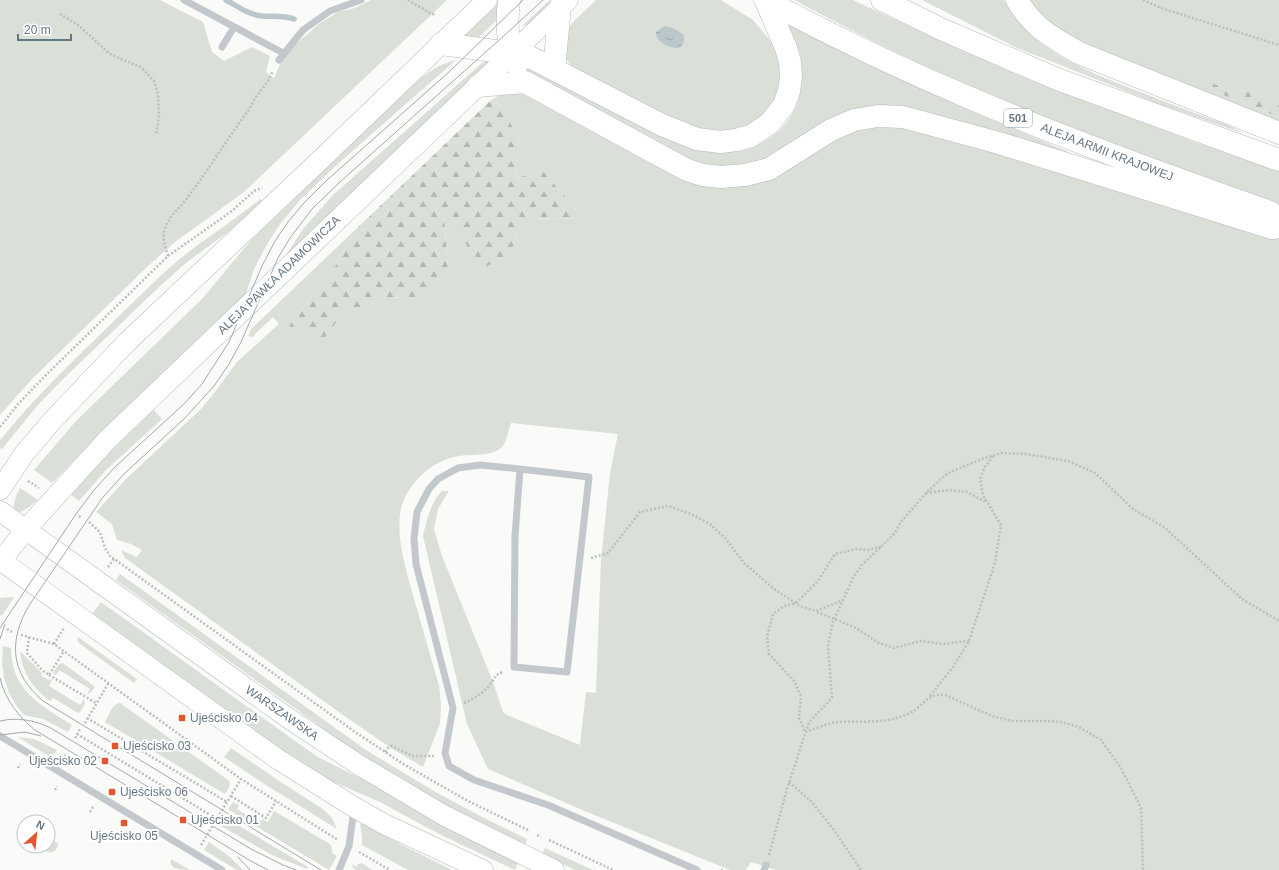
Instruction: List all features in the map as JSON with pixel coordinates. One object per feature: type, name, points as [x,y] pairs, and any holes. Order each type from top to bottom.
[{"type":"main road","points":[[0,490],[24,454],[51,422],[127,342],[487,0]]},
{"type":"main road","points":[[509,0],[507,33],[512,53],[525,82]]},
{"type":"main road","points":[[441,44],[526,56],[662,125],[697,139],[720,142],[736,140],[751,136],[770,123],[784,105],[789,91],[791,76],[790,62],[786,48],[765,0]]},
{"type":"main road","name":"ALEJA ARMII KRAJOWEJ","points":[[765,0],[869,52],[976,101],[1098,150],[1279,216]]},
{"type":"main road","points":[[882,0],[1050,76],[1161,118],[1279,160]]},
{"type":"main road","points":[[1017,0],[1024,12],[1035,25],[1079,52],[1279,133]]},
{"type":"main road","points":[[554,69],[564,4]]},
{"type":"main road","name":"ALEJA PAWŁA ADAMOWICZA","points":[[1,560],[26,529],[108,439],[564,4]]},
{"type":"main road","points":[[478,86],[525,82],[654,153],[687,170],[703,175],[721,177],[745,175],[769,169],[831,130],[854,120],[878,116],[902,117],[999,143],[1272,228],[1279,227]]},
{"type":"main road","name":"WARSZAWSKA","points":[[0,510],[288,718],[359,765],[444,816],[554,870]]},
{"type":"main road","points":[[1,560],[276,758],[384,824],[483,870]]},
{"type":"lane","points":[[184,0],[234,27],[281,56],[304,30],[330,11],[361,0]]},
{"type":"lane","points":[[222,47],[234,27]]},
{"type":"lane","points":[[520,469],[515,536],[514,667],[567,672],[588,477],[520,469],[480,465],[458,468],[438,480],[429,489],[416,512],[414,538],[416,564],[453,708],[444,753],[449,766],[466,777],[548,805],[697,870]]},
{"type":"lane","points":[[0,736],[222,870]]},
{"type":"lane","points":[[339,870],[349,846],[354,807]]},
{"type":"path","points":[[408,0],[436,15]]},
{"type":"path","points":[[1143,0],[1161,8],[1279,45]]},
{"type":"path","points":[[60,14],[78,25],[110,54],[142,68],[154,81],[158,94],[159,117],[156,135]]},
{"type":"path","points":[[168,256],[164,241],[164,234],[166,226],[172,215],[187,198],[248,111],[268,81],[281,56]]},
{"type":"path","points":[[0,427],[19,403],[47,374],[168,256],[232,211],[254,191]]},
{"type":"path","points":[[765,867],[788,782],[805,732],[809,722],[832,698],[828,645],[834,618],[853,578],[862,565],[896,533],[900,524],[926,493],[948,473],[1001,453],[1025,454],[1068,461],[1095,473],[1133,509],[1164,527],[1242,599],[1279,621]]},
{"type":"path","points":[[805,732],[836,722],[880,722],[910,714],[930,697],[953,667],[969,641],[995,563],[1001,525],[983,496],[980,479],[985,467],[994,455]]},
{"type":"path","points":[[26,479],[45,492]]},
{"type":"path","points":[[926,493],[950,490],[968,492],[988,502]]},
{"type":"path","points":[[579,562],[608,553],[640,512],[668,506],[691,514],[710,524],[726,539],[744,563],[774,589],[800,606],[834,618],[856,628],[879,643],[894,648],[921,641],[943,644],[969,641]]},
{"type":"path","points":[[89,522],[100,532],[105,548],[110,556],[355,732],[405,765],[468,801],[530,831]]},
{"type":"path","points":[[805,732],[799,718],[801,696],[794,682],[769,654],[767,637],[773,614],[784,606],[796,603],[818,581],[835,554],[856,549],[867,550],[881,547]]},
{"type":"path","points":[[816,612],[842,601]]},
{"type":"path","points":[[54,644],[64,627]]},
{"type":"path","points":[[7,629],[12,632]]},
{"type":"path","points":[[21,634],[54,644],[241,779],[340,840]]},
{"type":"path","points":[[29,637],[27,653],[42,670],[96,703]]},
{"type":"path","points":[[49,675],[64,651]]},
{"type":"path","points":[[453,708],[474,699],[488,688],[496,675],[514,667]]},
{"type":"path","points":[[84,723],[108,684]]},
{"type":"path","points":[[930,697],[937,694],[945,694],[992,716],[1012,721],[1060,722],[1079,727],[1101,740],[1121,768],[1141,808],[1143,870]]},
{"type":"path","points":[[87,718],[227,802]]},
{"type":"path","points":[[75,738],[80,729]]},
{"type":"path","points":[[77,734],[217,819]]},
{"type":"path","points":[[385,752],[391,746],[413,756],[434,756],[444,753]]},
{"type":"path","points":[[18,768],[20,764]]},
{"type":"path","points":[[196,854],[241,779]]},
{"type":"path","points":[[788,782],[811,801],[834,830],[861,870]]},
{"type":"path","points":[[54,790],[57,786]]},
{"type":"path","points":[[230,796],[266,818],[276,801]]},
{"type":"path","points":[[90,812],[93,807]]},
{"type":"path","points":[[537,835],[541,837]]},
{"type":"path","points":[[549,840],[613,870]]},
{"type":"path","points":[[358,852],[390,870]]},
{"type":"green space","points":[[0,0],[160,0],[203,22],[212,52],[224,61],[252,47],[270,56],[266,72],[274,78],[281,62],[296,44],[319,24],[338,12],[355,8],[371,0],[447,0],[244,192],[175,242],[148,266],[32,379],[0,415]]},
{"type":"green space","points":[[502,0],[499,18],[473,43],[455,44]]},
{"type":"green space","points":[[550,0],[554,0],[529,24],[522,26]]},
{"type":"green space","points":[[596,0],[721,0],[753,20],[769,39],[778,55],[781,73],[779,87],[775,98],[765,113],[746,127],[732,131],[710,132],[677,123],[572,67],[564,54],[566,32],[573,22]]},
{"type":"green space","points":[[794,0],[853,0],[943,42],[1030,80],[1195,142],[1279,171],[1279,205],[1191,174],[1017,106],[897,53]]},
{"type":"green space","points":[[922,0],[1004,0],[1016,18],[1030,33],[1047,47],[1064,58],[1103,77],[1228,125],[1241,132],[1156,103],[1015,47]]},
{"type":"green space","points":[[1027,0],[1279,0],[1279,99],[1213,84],[1211,90],[1279,117],[1279,122],[1093,48],[1051,25]]},
{"type":"green space","points":[[785,22],[866,64],[1070,153],[1065,153],[920,110],[898,105],[876,105],[854,110],[764,160],[736,167],[710,166],[693,161],[533,76],[524,67],[522,62],[691,148],[714,152],[735,151],[755,146],[772,136],[786,123],[796,106],[801,85],[801,62],[795,41]]},
{"type":"green space","points":[[490,56],[495,56],[284,258],[303,229],[333,195]]},
{"type":"green space","points":[[456,60],[340,162],[301,199],[281,223],[269,241],[255,267],[245,296],[96,438],[52,483],[34,470],[76,421],[203,298],[251,240],[416,82],[434,69]]},
{"type":"green space","points":[[1213,84],[1279,99],[1279,117],[1211,90]]},
{"type":"green space","points":[[521,92],[727,187],[748,185],[819,147],[860,129],[880,125],[916,128],[1279,237],[1279,870],[776,870],[751,862],[746,870],[730,870],[587,812],[488,769],[467,724],[423,536],[430,512],[442,491],[449,491],[438,509],[434,529],[442,556],[493,682],[503,712],[580,745],[586,692],[596,693],[601,560],[610,473],[618,434],[511,423],[507,438],[499,450],[487,454],[454,457],[437,464],[415,481],[405,497],[402,505],[399,529],[403,557],[439,686],[441,705],[440,723],[423,767],[391,748],[343,715],[125,558],[121,550],[137,557],[142,550],[131,544],[117,540],[112,524],[96,512],[125,480],[201,409],[237,362],[279,324],[273,317],[252,337],[248,336],[251,329],[354,231],[336,265],[289,326],[324,339],[343,313],[389,297],[422,299],[448,270],[444,215],[511,252],[522,219],[583,218],[543,171],[516,178],[519,142],[503,106],[490,101],[499,95]]},
{"type":"green space","points":[[490,101],[503,106],[519,142],[516,178],[543,171],[583,218],[522,219],[511,252],[484,268],[444,215],[448,270],[422,299],[389,297],[343,313],[324,339],[289,326],[336,265],[354,231]]},
{"type":"green space","points":[[260,199],[262,201],[231,230],[187,262],[159,287],[61,381],[37,406],[2,449],[0,448],[0,440],[42,392],[153,283],[185,255]]},
{"type":"green space","points":[[154,410],[162,419],[106,470],[79,501],[70,494],[98,463]]},
{"type":"green space","points":[[20,488],[38,500],[28,508],[18,513],[14,510],[14,504]]},
{"type":"green space","points":[[120,574],[366,750],[432,790],[527,839],[525,846],[438,802],[356,752],[116,580]]},
{"type":"green space","points":[[14,597],[2,616],[0,615],[0,598]]},
{"type":"green space","points":[[101,602],[316,756],[376,786],[453,831],[518,863],[515,870],[441,835],[380,802],[329,780],[301,764],[92,614]]},
{"type":"green space","points":[[78,637],[137,679],[134,683],[80,644],[77,640]]},
{"type":"green space","points":[[3,646],[11,648],[12,663],[22,686],[39,703],[72,725],[68,732],[43,719],[24,715],[16,705],[9,693],[4,677],[2,664]]},
{"type":"green space","points":[[20,651],[42,673],[41,676],[52,680],[49,686],[80,705],[84,699],[85,704],[80,712],[78,713],[53,698],[50,701],[38,691],[26,673]]},
{"type":"green space","points":[[63,663],[95,687],[90,693],[87,694],[90,689],[59,670],[56,675],[53,673],[59,664]]},
{"type":"green space","points":[[120,703],[228,780],[230,785],[225,794],[105,722],[115,705]]},
{"type":"green space","points":[[18,737],[34,739],[57,750],[52,758]]},
{"type":"green space","points":[[231,748],[323,809],[332,818],[337,829],[224,757]]},
{"type":"green space","points":[[233,802],[239,805],[237,809],[259,823],[262,819],[268,822],[274,811],[330,844],[332,853],[337,856],[329,870],[229,810],[228,809]]},
{"type":"green space","points":[[224,817],[308,867],[307,869],[272,855],[219,825]]},
{"type":"green space","points":[[362,823],[452,870],[408,870],[362,845],[360,824]]},
{"type":"green space","points":[[209,842],[229,856],[243,870],[237,870],[204,850]]},
{"type":"green space","points":[[545,848],[593,870],[575,870],[542,854]]},
{"type":"green space","points":[[171,859],[190,870],[176,869],[171,863]]},
{"type":"green space","points":[[362,863],[372,870],[357,870],[353,868],[352,864],[356,867],[358,864]]},
{"type":"water","points":[[664,26],[673,28],[684,35],[682,45],[679,48],[667,46],[658,39],[656,32]]},
{"type":"waterway","points":[[226,0],[252,14],[294,19]]},
{"type":"tram line","points":[[0,628],[76,514],[94,490],[115,467],[184,404],[202,384],[229,342],[263,264],[275,241],[302,205],[326,181],[449,72],[523,0]]},
{"type":"tram line","points":[[321,870],[43,701],[24,679],[19,667],[16,656],[18,630],[30,604],[103,497],[124,474],[185,418],[214,386],[229,364],[241,342],[278,258],[290,238],[312,209],[341,181],[543,0]]},
{"type":"tram line","points":[[0,639],[5,624]]},
{"type":"tram line","points":[[0,678],[5,694],[13,707],[35,730],[249,860],[268,870]]},
{"type":"tram line","points":[[0,721],[13,719],[25,720],[49,727],[251,849],[296,870]]},
{"type":"tram line","points":[[0,735],[25,732],[41,736]]},
{"type":"tram line","points":[[238,857],[250,870]]},
{"type":"place","name":"Ujeścisko 04","points":[[182,718]]},
{"type":"place","name":"Ujeścisko 03","points":[[115,746]]},
{"type":"place","name":"Ujeścisko 02","points":[[105,761]]},
{"type":"place","name":"Ujeścisko 06","points":[[112,792]]},
{"type":"place","name":"Ujeścisko 01","points":[[183,820]]},
{"type":"place","name":"Ujeścisko 05","points":[[124,823]]}]
